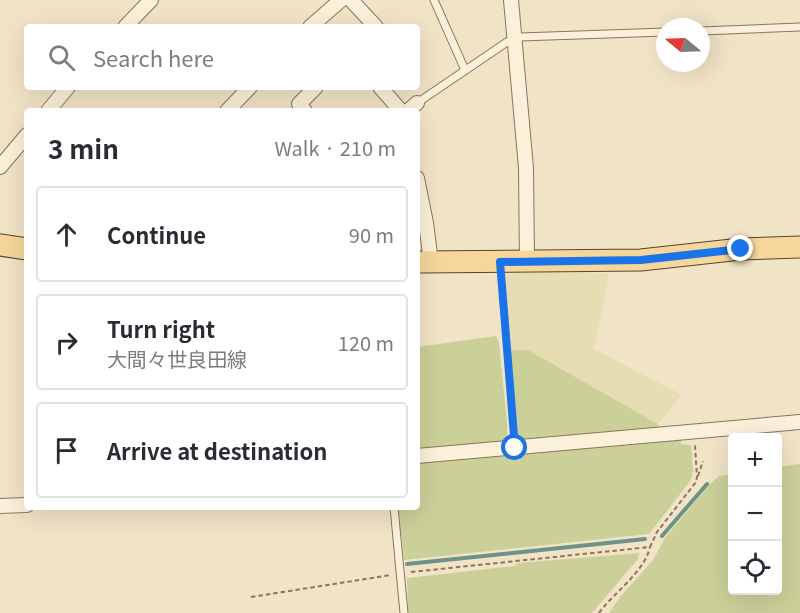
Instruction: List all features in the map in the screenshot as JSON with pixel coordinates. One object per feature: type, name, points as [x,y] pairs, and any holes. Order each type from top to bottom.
[{"type":"main road","points":[[0,245],[24,249]]},
{"type":"main road","points":[[424,262],[641,260],[730,250],[800,248]]},
{"type":"street","points":[[128,24],[151,0]]},
{"type":"street","points":[[313,24],[341,0]]},
{"type":"street","points":[[351,0],[373,24]]},
{"type":"street","points":[[511,0],[526,168],[527,262]]},
{"type":"street","points":[[50,108],[66,90]]},
{"type":"street","points":[[230,108],[247,90]]},
{"type":"street","points":[[302,108],[299,104],[313,90]]},
{"type":"street","points":[[383,90],[398,108]]},
{"type":"street","points":[[0,167],[24,139]]},
{"type":"street","points":[[420,192],[425,214],[424,262]]},
{"type":"street","points":[[420,456],[800,422]]},
{"type":"street","points":[[0,506],[24,505]]},
{"type":"lane","points":[[434,0],[465,70]]},
{"type":"lane","points":[[710,31],[800,27]]},
{"type":"lane","points":[[413,107],[507,42],[520,38],[656,32]]},
{"type":"lane","points":[[394,510],[404,613]]},
{"type":"path","points":[[500,262],[515,448]]},
{"type":"path","points":[[694,438],[697,477]]},
{"type":"path","points":[[599,613],[649,554],[657,532],[697,477],[703,461]]},
{"type":"path","points":[[252,597],[401,573],[650,547]]},
{"type":"shaded area","points":[[505,271],[609,273],[594,349],[682,395],[658,424],[528,350],[508,350],[503,277]]},
{"type":"green space","points":[[496,336],[499,343],[507,441],[420,449],[420,347]]},
{"type":"green space","points":[[508,350],[528,350],[658,424],[659,432],[520,441],[514,420]]},
{"type":"green space","points":[[681,438],[681,444],[691,445],[693,471],[691,480],[649,534],[404,560],[398,510],[420,510],[420,461]]},
{"type":"green space","points":[[800,464],[800,613],[609,613],[653,560],[665,538],[709,485],[719,476],[728,475],[728,595],[782,595],[782,466]]},
{"type":"green space","points":[[639,553],[638,559],[592,613],[408,613],[407,578],[514,566],[518,563]]},
{"type":"waterway","points":[[662,536],[707,484]]},
{"type":"waterway","points":[[407,564],[645,539]]},
{"type":"route","points":[[515,448],[500,262],[641,260],[741,249]]}]
